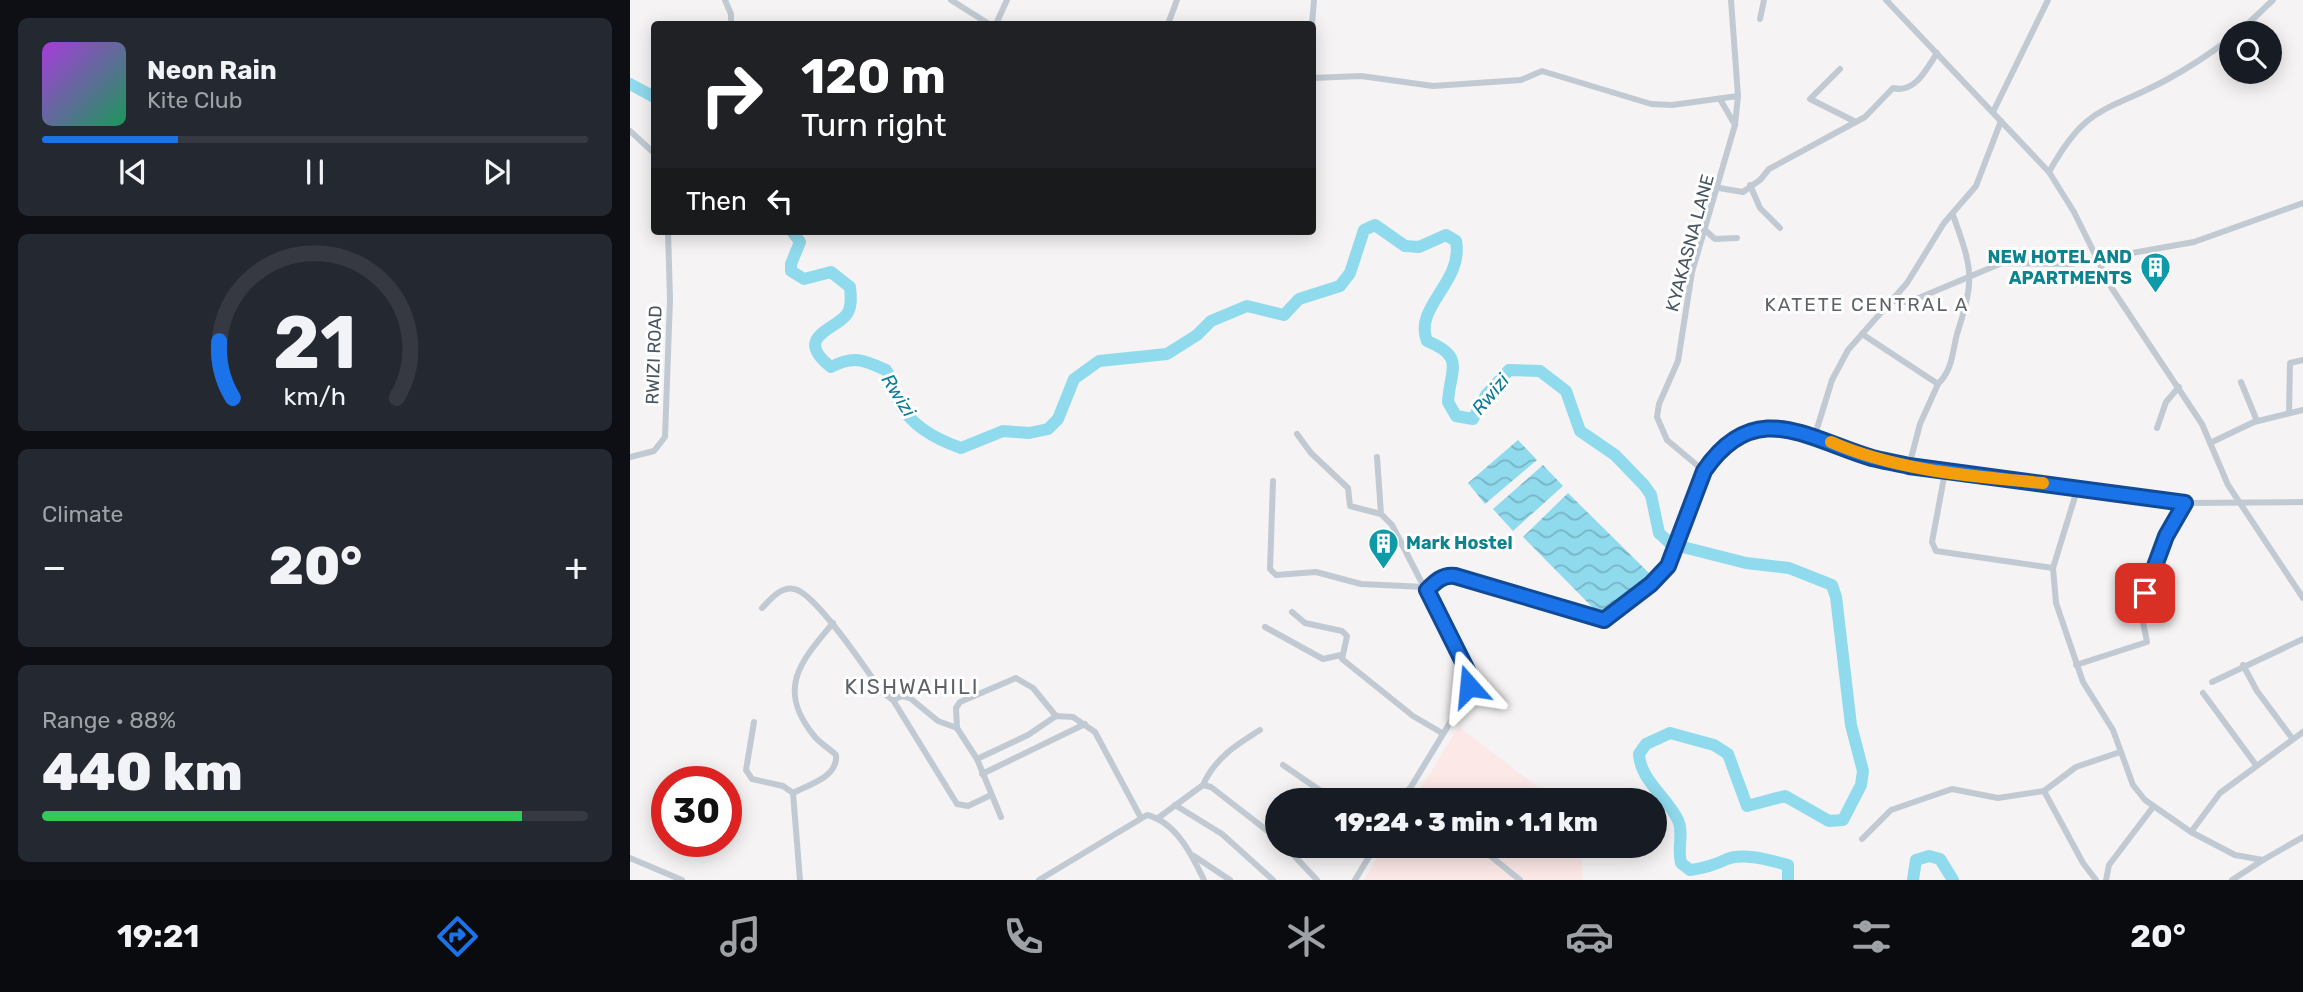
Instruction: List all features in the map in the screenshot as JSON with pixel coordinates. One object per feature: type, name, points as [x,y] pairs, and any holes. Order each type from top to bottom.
[{"type":"street","points":[[725,0],[731,21]]},
{"type":"street","points":[[951,0],[984,21]]},
{"type":"street","points":[[997,21],[1007,0]]},
{"type":"street","points":[[1169,21],[1177,0]]},
{"type":"street","points":[[1312,21],[1314,0]]},
{"type":"street","name":"KYAKASNA LANE","points":[[1704,471],[1667,440],[1657,417],[1659,404],[1678,361],[1692,272],[1719,188],[1735,125],[1738,96],[1731,0]]},
{"type":"street","points":[[1760,19],[1764,0]]},
{"type":"street","points":[[1886,0],[2049,172],[2074,212],[2096,260],[2202,424],[2218,467],[2303,598]]},
{"type":"street","points":[[1993,112],[2048,0]]},
{"type":"street","points":[[2251,21],[2273,0]]},
{"type":"street","points":[[2049,172],[2069,138],[2093,114],[2166,81],[2219,46]]},
{"type":"street","points":[[1719,188],[1742,192],[1760,180],[1769,169],[1865,117],[1893,88],[1900,89],[1917,82],[1937,53]]},
{"type":"street","points":[[1840,69],[1810,99],[1854,121]]},
{"type":"street","points":[[1316,78],[1361,76],[1433,86],[1521,80],[1542,71],[1651,104],[1738,96]]},
{"type":"street","points":[[1720,99],[1735,125]]},
{"type":"street","points":[[1815,435],[1832,380],[1848,350],[1892,301],[1920,264],[1944,223],[1976,186],[2001,121]]},
{"type":"street","points":[[630,131],[651,150]]},
{"type":"street","points":[[1750,185],[1760,208],[1780,228]]},
{"type":"street","points":[[1892,301],[1906,302],[1921,297],[2002,263],[2070,264],[2194,243],[2303,203]]},
{"type":"street","points":[[1909,466],[1920,424],[1938,384],[1951,367],[1970,298],[1972,274],[1953,215]]},
{"type":"street","points":[[1705,230],[1715,239],[1737,238]]},
{"type":"street","name":"RWIZI ROAD","points":[[630,457],[654,451],[665,437],[670,299],[668,235]]},
{"type":"street","points":[[1862,334],[1938,384]]},
{"type":"street","points":[[2289,412],[2290,363],[2303,360]]},
{"type":"street","points":[[2241,382],[2257,421]]},
{"type":"street","points":[[2157,428],[2166,402],[2179,387]]},
{"type":"street","points":[[2210,443],[2257,421],[2303,410]]},
{"type":"street","points":[[1273,481],[1270,569],[1276,575],[1315,572],[1361,584],[1426,589],[1450,575],[1564,607],[1599,621],[1651,584],[1673,556],[1704,471],[1725,448],[1754,433],[1780,427],[1815,435],[1872,458],[1945,472],[2078,487],[2185,503],[2303,502]]},
{"type":"street","points":[[1297,434],[1311,453],[1348,488],[1350,506],[1381,514]]},
{"type":"street","points":[[1377,457],[1381,514],[1402,540],[1469,674],[1465,698],[1410,788]]},
{"type":"street","points":[[1945,472],[1932,542],[1936,551],[2053,568]]},
{"type":"street","points":[[2078,487],[2053,568],[2056,603],[2083,682],[2113,730],[2133,785],[2153,807],[2191,832],[2235,855],[2263,860]]},
{"type":"street","points":[[2077,665],[2147,642],[2140,607],[2166,536],[2185,503]]},
{"type":"street","points":[[762,608],[778,593],[794,589],[832,623],[882,692],[893,700],[957,804],[968,806],[991,795]]},
{"type":"street","points":[[1292,612],[1306,623],[1342,631],[1346,636],[1341,655]]},
{"type":"street","points":[[793,793],[831,773],[836,766],[836,755],[817,740],[796,708],[793,697],[800,665],[832,623]]},
{"type":"street","points":[[1265,627],[1323,659],[1341,655]]},
{"type":"street","points":[[2212,682],[2303,639]]},
{"type":"street","points":[[1341,655],[1413,716],[1442,733]]},
{"type":"street","points":[[2244,666],[2257,691],[2292,738]]},
{"type":"street","points":[[1001,817],[976,759],[957,728],[956,708],[960,702],[1016,678],[1033,688],[1056,716]]},
{"type":"street","points":[[2203,693],[2256,765]]},
{"type":"street","points":[[893,700],[902,696],[910,698],[938,721],[957,728]]},
{"type":"street","points":[[976,759],[1028,735],[1056,716],[1073,717],[1095,732],[1140,816]]},
{"type":"street","points":[[754,722],[746,770],[748,776],[783,786],[793,793]]},
{"type":"street","points":[[982,774],[1085,723]]},
{"type":"street","points":[[1158,818],[1203,785],[1226,751],[1240,746],[1259,730]]},
{"type":"street","points":[[2191,832],[2220,793],[2303,732]]},
{"type":"street","points":[[1862,839],[1891,810],[1952,789],[1998,798],[2045,791],[2076,767],[2120,752]]},
{"type":"street","points":[[1283,765],[1317,788]]},
{"type":"street","points":[[1203,785],[1241,809],[1265,828]]},
{"type":"street","points":[[2045,791],[2083,863],[2096,880]]},
{"type":"street","points":[[793,793],[800,880]]},
{"type":"street","points":[[1175,805],[1222,834],[1273,880]]},
{"type":"street","points":[[2106,880],[2109,865],[2153,807]]},
{"type":"street","points":[[1039,880],[1102,844],[1140,816],[1158,818],[1193,856],[1230,880]]},
{"type":"street","points":[[2232,880],[2303,837]]},
{"type":"street","points":[[1193,856],[1204,880]]},
{"type":"street","points":[[630,858],[682,880]]},
{"type":"street","points":[[1296,858],[1317,880]]},
{"type":"street","points":[[1355,880],[1368,858]]},
{"type":"street","points":[[1493,858],[1520,880]]},
{"type":"shaded area","points":[[1459,727],[1539,788],[1421,788]]},
{"type":"shaded area","points":[[1377,858],[1582,858],[1583,880],[1364,880]]},
{"type":"water","points":[[1518,440],[1537,460],[1485,504],[1468,483]]},
{"type":"water","points":[[1543,465],[1563,486],[1513,531],[1493,509]]},
{"type":"water","points":[[1568,493],[1650,574],[1603,618],[1523,537]]},
{"type":"waterway","name":"Rwizi","points":[[630,84],[651,95]]},
{"type":"waterway","name":"Rwizi","points":[[795,235],[800,242],[791,271],[804,279],[831,272],[850,287],[849,311],[816,341],[820,356],[831,367],[846,361],[859,360],[886,370],[906,414],[935,437],[961,448],[1003,431],[1029,433],[1048,429],[1058,419],[1074,379],[1099,361],[1167,354],[1197,335],[1211,321],[1247,306],[1284,315],[1299,299],[1340,286],[1350,273],[1364,230],[1375,225],[1405,246],[1419,247],[1446,235],[1456,241],[1453,269],[1432,305],[1425,329],[1427,341],[1439,347],[1451,359],[1453,372],[1448,402],[1456,416],[1473,419],[1486,395],[1509,370],[1540,371],[1566,391],[1580,431],[1615,455],[1644,485],[1651,495],[1659,533],[1671,544],[1746,563],[1789,568],[1832,585],[1836,597],[1851,725],[1863,771],[1861,785],[1843,820],[1829,821],[1785,796],[1747,806],[1728,754],[1714,745],[1670,733],[1646,744],[1639,754],[1644,772],[1678,820],[1681,863],[1690,870],[1734,857],[1758,858],[1788,865],[1788,880]]},
{"type":"waterway","name":"Rwizi","points":[[1913,880],[1916,860],[1929,856],[1940,859],[1953,880]]},
{"type":"slow traffic","points":[[1831,442],[1872,458],[1909,466],[1979,477],[2043,483]]},
{"type":"place","name":"NEW HOTEL AND APARTMENTS","points":[[2155,294]]},
{"type":"place","name":"Mark Hostel","points":[[1383,570]]},
{"type":"district","name":"KATETE CENTRAL A","points":[[1867,304]]},
{"type":"district","name":"KISHWAHILI","points":[[912,687]]},
{"type":"route","points":[[1469,686],[1469,674],[1427,590],[1435,583],[1450,575],[1455,576],[1507,593],[1564,607],[1599,621],[1604,620],[1664,572],[1694,506],[1704,471],[1712,461],[1739,438],[1780,427],[1815,435],[1872,458],[1909,466],[2185,503],[2166,536],[2145,593]]}]
